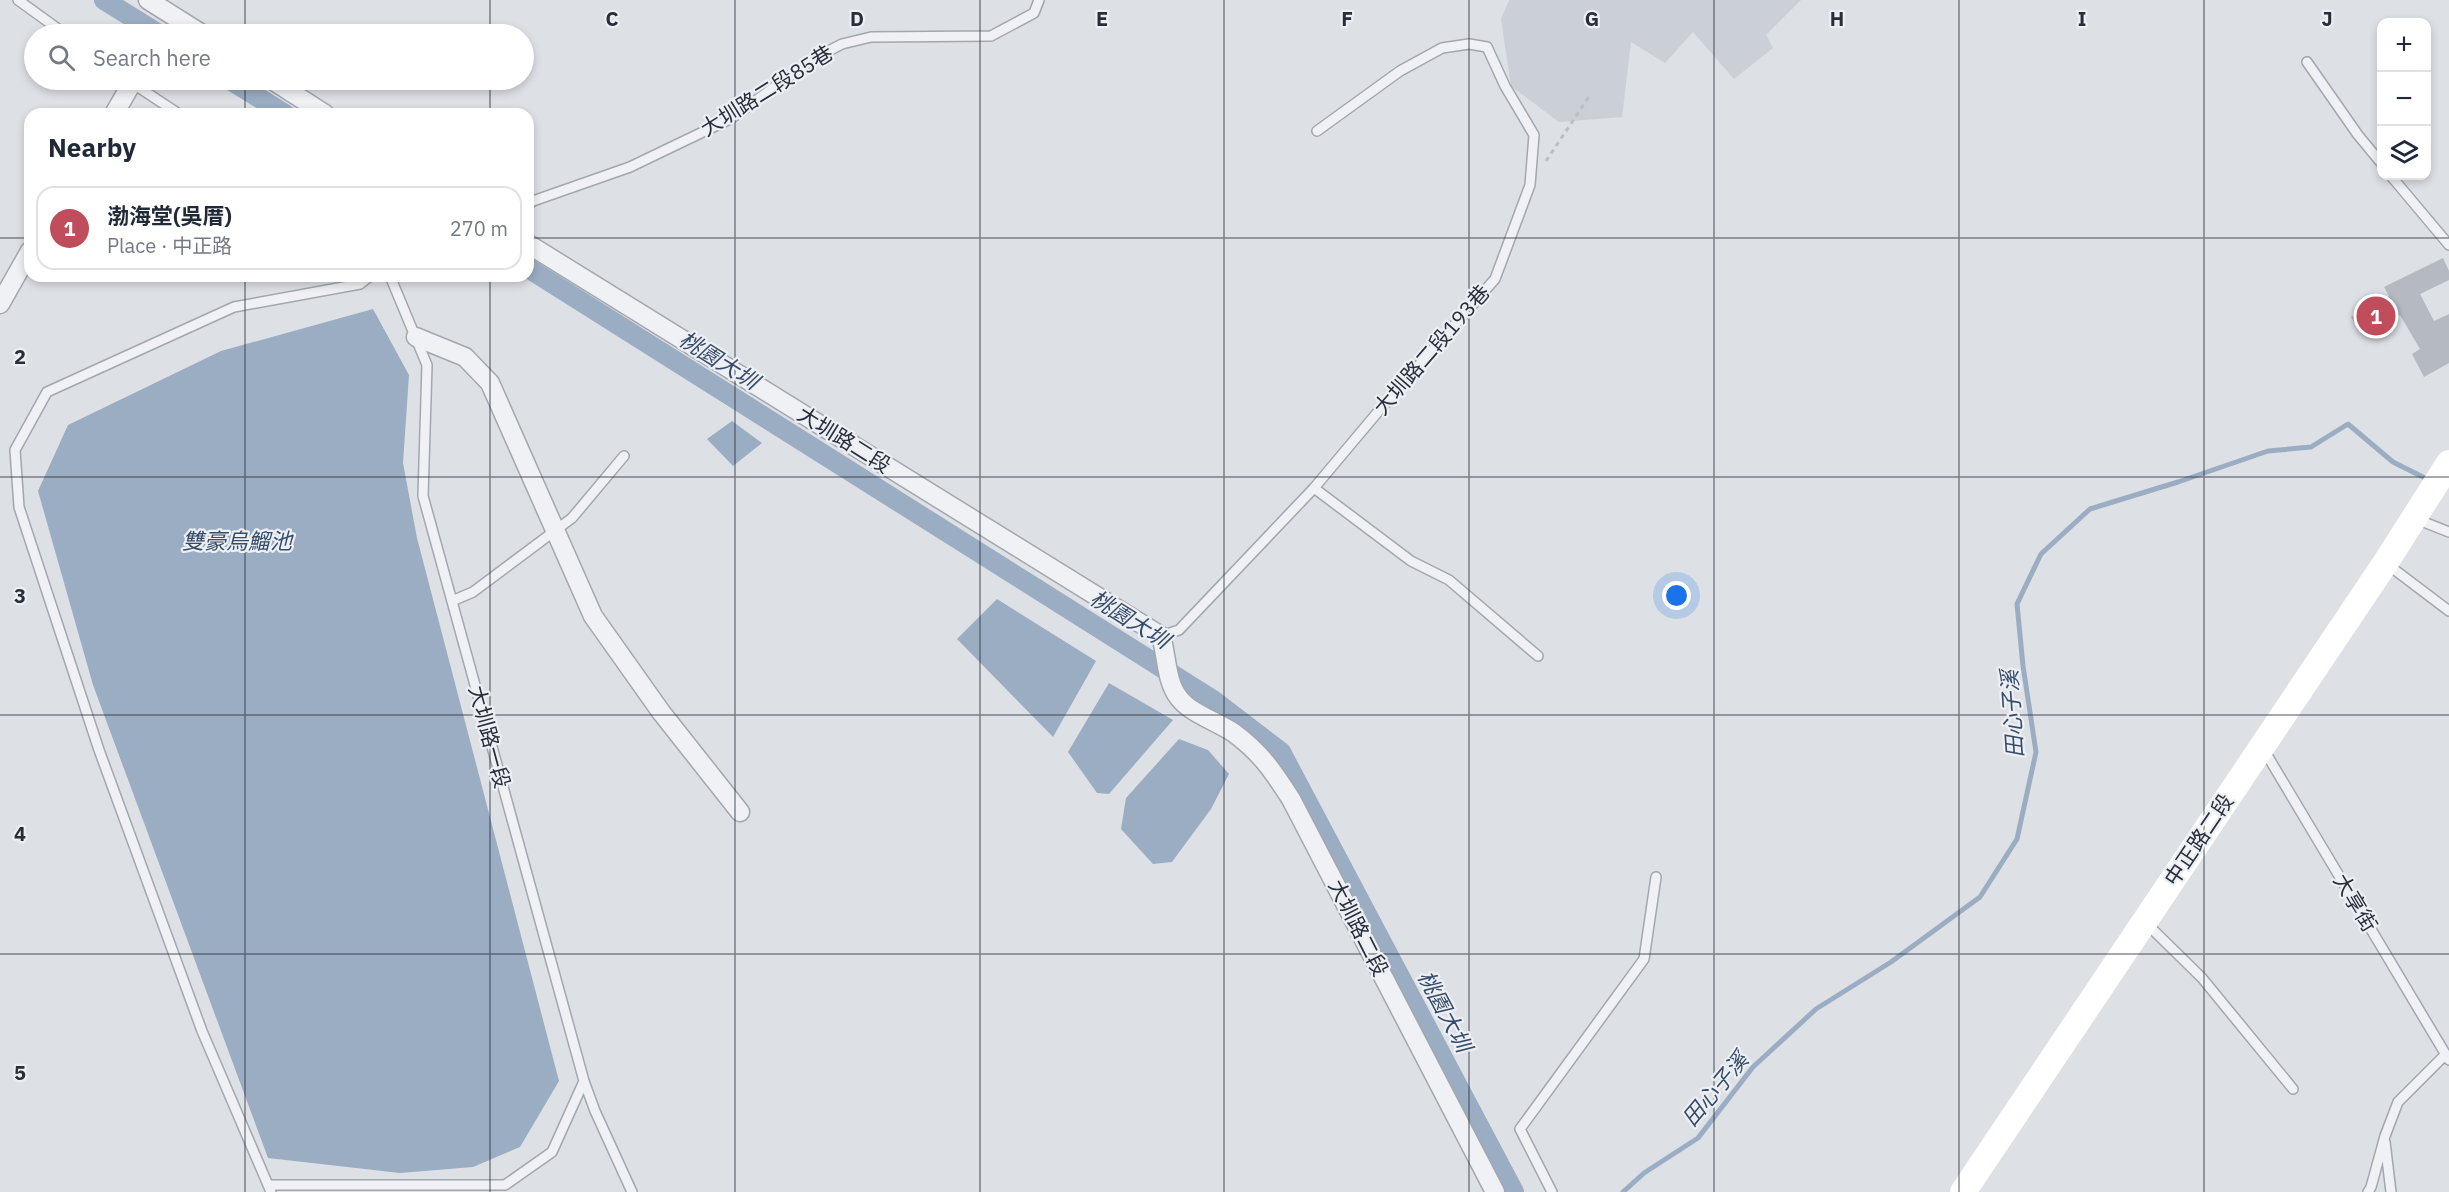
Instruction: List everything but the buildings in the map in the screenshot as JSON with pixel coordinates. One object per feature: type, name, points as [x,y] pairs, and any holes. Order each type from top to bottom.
[{"type":"main road","name":"中正路二段","points":[[1963,1192],[2262,747],[2449,463]]},
{"type":"street","points":[[148,0],[186,24]]},
{"type":"street","points":[[117,108],[126,90]]},
{"type":"street","points":[[288,90],[316,108]]},
{"type":"street","name":"大圳路二段","points":[[534,248],[1161,636],[1170,682],[1179,699],[1233,733],[1268,762],[1291,799],[1495,1192]]},
{"type":"street","points":[[3,293],[24,260]]},
{"type":"street","points":[[416,337],[465,357],[490,383],[593,616],[661,712],[740,812]]},
{"type":"lane","points":[[18,0],[52,24]]},
{"type":"lane","name":"大圳路二段85巷","points":[[534,201],[630,167],[732,118],[813,59],[842,44],[871,37],[991,36],[1034,13],[1039,0]]},
{"type":"lane","name":"大圳路二段193巷","points":[[1161,636],[1179,630],[1314,488],[1495,279],[1530,185],[1534,135],[1505,86],[1487,47],[1469,44],[1442,48],[1400,71],[1317,131]]},
{"type":"lane","points":[[2307,62],[2358,135],[2377,158]]},
{"type":"lane","points":[[143,90],[170,108]]},
{"type":"lane","points":[[2394,180],[2449,245]]},
{"type":"lane","points":[[362,282],[234,307],[47,392],[15,450],[19,507],[99,750],[202,1031],[270,1189],[505,1185],[552,1152],[584,1081]]},
{"type":"lane","name":"大圳路一段","points":[[393,282],[427,365],[423,496],[584,1081],[595,1111],[632,1192]]},
{"type":"lane","points":[[452,602],[473,592],[572,518],[624,456]]},
{"type":"lane","points":[[1314,488],[1411,561],[1449,580],[1538,656]]},
{"type":"lane","points":[[2414,518],[2449,532]]},
{"type":"lane","points":[[2385,562],[2449,611]]},
{"type":"lane","name":"大享街","points":[[2262,747],[2447,1057]]},
{"type":"lane","points":[[1552,1192],[1520,1129],[1644,959],[1656,877]]},
{"type":"lane","points":[[2145,922],[2202,978],[2293,1089]]},
{"type":"lane","points":[[2368,1192],[2398,1102],[2447,1057]]},
{"type":"lane","points":[[2385,1137],[2391,1192]]},
{"type":"path","points":[[1530,185],[1590,95]]},
{"type":"shaded area","points":[[1509,0],[1801,0],[1766,35],[1773,48],[1734,79],[1693,32],[1665,63],[1631,42],[1622,117],[1559,122],[1511,86],[1501,19]]},
{"type":"water","name":"雙豪烏鰡池","points":[[373,309],[409,375],[403,463],[417,538],[559,1081],[520,1147],[473,1167],[400,1173],[268,1158],[93,685],[38,491],[68,425],[221,351]]},
{"type":"water","points":[[732,421],[762,443],[733,466],[707,439]]},
{"type":"water","points":[[997,599],[1096,661],[1053,737],[957,639]]},
{"type":"water","points":[[1109,683],[1173,720],[1109,794],[1097,793],[1068,752]]},
{"type":"water","points":[[1179,739],[1208,750],[1229,774],[1211,809],[1172,862],[1153,864],[1121,829],[1126,798]]},
{"type":"waterway","name":"桃園大圳","points":[[104,0],[143,24]]},
{"type":"waterway","name":"桃園大圳","points":[[246,90],[275,108]]},
{"type":"waterway","name":"桃園大圳","points":[[534,272],[1213,700],[1281,752],[1514,1192]]},
{"type":"waterway","name":"田心子溪","points":[[1623,1192],[1644,1173],[1698,1138],[1753,1067],[1816,1009],[1891,962],[1980,897],[2017,839],[2036,752],[2023,666],[2017,604],[2041,554],[2090,509],[2268,451],[2311,447],[2348,424],[2393,462],[2429,480]]},
{"type":"place","name":"渤海堂(吳厝)","points":[[2376,316]]}]
